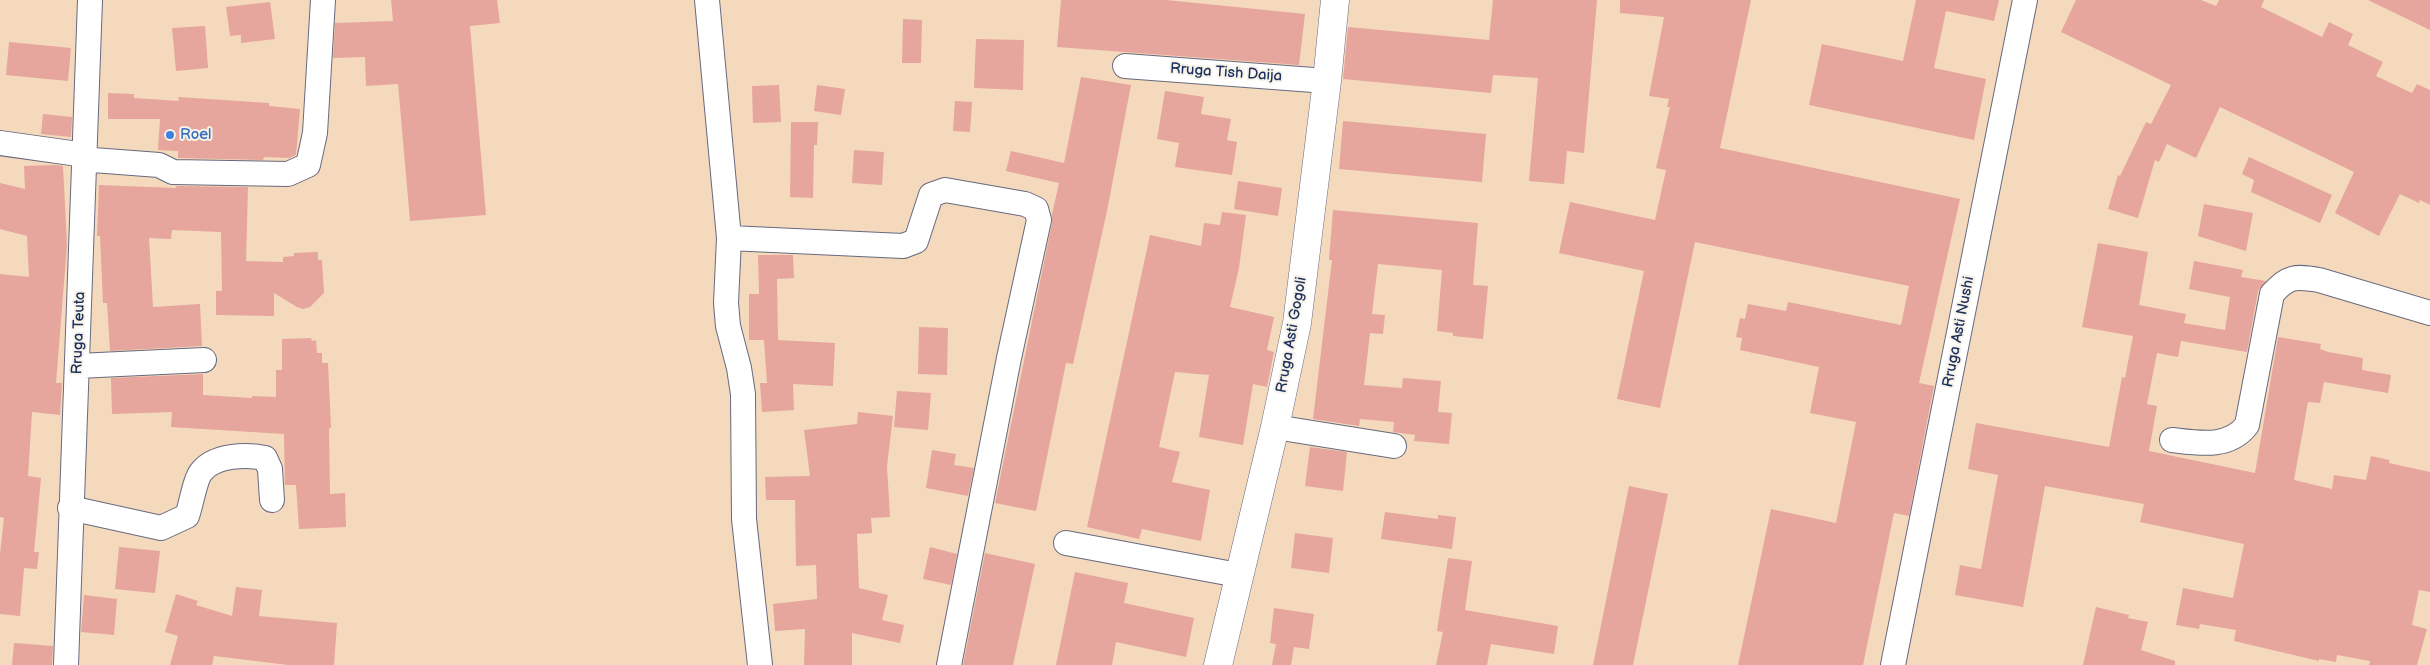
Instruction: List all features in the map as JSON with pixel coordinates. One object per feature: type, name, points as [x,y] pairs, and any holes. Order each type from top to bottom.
[{"type":"street","name":"Rruga Teuta","points":[[66,665],[70,508],[78,366],[90,0]]},
{"type":"street","points":[[0,143],[85,154],[93,160],[159,165],[173,172],[288,174],[308,165],[315,133],[323,0]]},
{"type":"street","points":[[707,0],[729,238],[726,303],[728,326],[739,368],[743,394],[744,519],[760,665]]},
{"type":"street","name":"Rruga Asti Gogoli","points":[[1218,665],[1238,575],[1275,427],[1297,323],[1327,81],[1335,0]]},
{"type":"street","name":"Rruga Asti Nushi","points":[[1893,665],[2026,0]]},
{"type":"street","name":"Rruga Tish Daija","points":[[1125,66],[1327,81]]},
{"type":"street","points":[[729,238],[903,246],[916,241],[931,195],[945,190],[1025,204],[1036,209],[1039,220],[1009,358],[949,665]]},
{"type":"street","points":[[2172,440],[2208,444],[2230,439],[2241,433],[2247,425],[2272,294],[2284,280],[2300,276],[2318,280],[2430,313]]},
{"type":"street","points":[[78,366],[204,360]]},
{"type":"street","points":[[1275,427],[1394,446]]},
{"type":"street","points":[[70,508],[161,528],[187,516],[200,472],[214,461],[253,456],[265,458],[270,469],[272,500]]},
{"type":"street","points":[[1066,543],[1238,575]]},
{"type":"building","points":[[391,0],[497,0],[500,23],[470,26],[486,215],[410,221],[398,84],[366,86],[365,57],[333,58],[335,23],[393,21]]},
{"type":"building","points":[[1061,0],[1166,0],[1305,14],[1299,65],[1057,47]]},
{"type":"building","points":[[1493,0],[1597,0],[1584,153],[1567,151],[1564,184],[1529,181],[1538,78],[1493,75],[1491,93],[1343,79],[1348,27],[1489,40]]},
{"type":"building","points":[[1620,0],[1751,0],[1720,148],[1960,199],[1919,383],[1934,386],[1909,516],[1894,513],[1863,665],[1738,665],[1771,509],[1836,523],[1856,422],[1810,413],[1819,367],[1740,350],[1742,338],[1736,337],[1740,318],[1745,319],[1748,304],[1786,311],[1788,302],[1901,325],[1909,286],[1695,242],[1660,408],[1617,399],[1644,271],[1559,253],[1570,202],[1655,220],[1666,170],[1656,168],[1670,107],[1667,107],[1669,99],[1649,96],[1664,17],[1620,13]]},
{"type":"building","points":[[1916,0],[1999,0],[1994,21],[1946,11],[1934,68],[1986,79],[1974,140],[1809,105],[1822,44],[1903,61]]},
{"type":"building","points":[[2076,0],[2201,0],[2216,6],[2219,0],[2264,0],[2261,7],[2322,37],[2329,22],[2353,34],[2348,45],[2383,62],[2376,76],[2412,93],[2417,84],[2430,90],[2430,205],[2420,200],[2419,203],[2400,194],[2379,236],[2335,213],[2354,172],[2220,107],[2196,158],[2167,144],[2159,162],[2155,160],[2138,218],[2108,209],[2118,175],[2120,176],[2146,122],[2151,124],[2171,85],[2061,32]]},
{"type":"building","points":[[2368,0],[2430,0],[2430,30]]},
{"type":"building","points":[[270,2],[275,39],[241,43],[241,35],[230,36],[226,7]]},
{"type":"building","points":[[903,19],[922,20],[921,63],[902,63]]},
{"type":"building","points":[[205,26],[208,68],[176,71],[172,28]]},
{"type":"building","points":[[976,39],[1024,40],[1023,90],[974,88]]},
{"type":"building","points":[[9,42],[71,48],[68,81],[6,75]]},
{"type":"building","points":[[1081,77],[1131,85],[1107,211],[1073,364],[1066,363],[1036,511],[995,503],[1059,183],[1006,171],[1011,151],[1064,163]]},
{"type":"building","points":[[779,85],[781,122],[753,123],[752,86]]},
{"type":"building","points":[[817,85],[845,89],[841,115],[814,111]]},
{"type":"building","points":[[1165,91],[1204,97],[1201,114],[1231,119],[1227,140],[1237,142],[1232,175],[1175,167],[1179,143],[1157,139]]},
{"type":"building","points":[[108,93],[134,94],[134,98],[179,101],[178,97],[269,103],[269,106],[300,109],[296,155],[289,158],[264,157],[263,160],[178,158],[178,151],[158,150],[160,119],[108,119]]},
{"type":"building","points":[[955,101],[972,102],[970,132],[953,131]]},
{"type":"building","points":[[43,114],[72,117],[71,137],[41,134]]},
{"type":"building","points":[[1343,121],[1486,134],[1482,182],[1339,169]]},
{"type":"building","points":[[791,122],[818,122],[817,145],[814,145],[813,198],[790,197]]},
{"type":"building","points":[[854,150],[884,152],[882,185],[852,183]]},
{"type":"building","points":[[2249,157],[2332,195],[2320,223],[2251,192],[2254,180],[2242,174]]},
{"type":"building","points":[[24,166],[63,166],[67,245],[56,383],[62,383],[60,415],[32,412],[28,476],[41,478],[34,552],[39,552],[37,569],[24,568],[20,616],[0,614],[0,554],[4,518],[0,517],[0,274],[29,277],[27,236],[0,229],[0,183],[25,189]]},
{"type":"building","points":[[1238,181],[1282,188],[1278,216],[1234,209]]},
{"type":"building","points":[[99,185],[176,188],[176,186],[248,187],[246,261],[283,262],[283,257],[294,256],[294,253],[318,252],[318,260],[322,260],[324,293],[310,307],[303,309],[274,293],[274,316],[216,315],[216,291],[222,291],[221,232],[172,230],[171,239],[149,238],[153,307],[200,304],[202,346],[110,351],[107,303],[103,303],[100,236],[97,236]]},
{"type":"building","points":[[2204,204],[2253,213],[2246,251],[2198,236]]},
{"type":"building","points":[[1333,210],[1478,223],[1473,285],[1488,286],[1483,339],[1453,336],[1453,333],[1437,331],[1442,270],[1378,264],[1372,314],[1385,315],[1383,334],[1370,333],[1364,385],[1402,388],[1403,378],[1441,381],[1438,412],[1452,413],[1449,444],[1414,441],[1415,435],[1393,432],[1394,422],[1360,419],[1359,426],[1313,419],[1332,260],[1329,260]]},
{"type":"building","points":[[1222,212],[1246,215],[1239,268],[1230,307],[1274,317],[1267,350],[1274,352],[1267,387],[1253,384],[1243,445],[1199,437],[1209,375],[1175,372],[1159,447],[1180,452],[1172,482],[1210,490],[1201,541],[1142,529],[1139,539],[1087,527],[1150,235],[1201,246],[1204,223],[1220,225]]},
{"type":"building","points":[[2098,243],[2148,252],[2139,305],[2186,314],[2184,323],[2225,330],[2230,297],[2189,289],[2194,261],[2243,270],[2241,277],[2266,281],[2258,291],[2247,352],[2181,341],[2178,357],[2157,353],[2147,404],[2157,406],[2149,451],[2255,473],[2278,337],[2321,344],[2320,349],[2328,352],[2363,358],[2362,370],[2391,375],[2388,393],[2324,382],[2320,403],[2308,402],[2294,480],[2332,489],[2334,475],[2366,480],[2371,456],[2389,460],[2389,463],[2430,472],[2430,592],[2419,590],[2412,625],[2427,629],[2417,665],[2369,665],[2370,661],[2337,655],[2336,662],[2319,659],[2319,661],[2234,641],[2236,630],[2200,624],[2199,629],[2176,625],[2183,588],[2233,598],[2244,544],[2140,522],[2144,504],[2045,486],[2023,607],[1955,595],[1960,565],[1981,569],[1998,475],[1968,469],[1976,423],[2109,447],[2122,377],[2125,378],[2133,336],[2082,327]]},
{"type":"building","points":[[758,255],[793,255],[794,278],[777,279],[778,340],[835,343],[833,386],[793,384],[794,410],[762,412],[760,383],[767,383],[764,340],[749,340],[749,294],[759,294]]},
{"type":"building","points":[[919,327],[948,328],[947,375],[918,374]]},
{"type":"building","points":[[311,338],[312,341],[316,340],[317,353],[322,353],[322,363],[328,363],[331,428],[329,428],[330,494],[345,493],[346,527],[299,529],[296,485],[285,485],[284,434],[171,427],[172,412],[112,414],[111,378],[203,374],[203,395],[252,398],[252,396],[276,397],[276,370],[282,370],[282,339]]},
{"type":"building","points":[[897,391],[931,393],[928,430],[894,427]]},
{"type":"building","points":[[858,412],[893,416],[887,466],[890,517],[871,518],[872,533],[857,534],[859,588],[888,595],[882,620],[904,625],[900,643],[852,633],[852,665],[804,665],[805,629],[775,631],[773,604],[817,599],[816,565],[796,566],[795,500],[766,500],[765,477],[810,476],[804,430],[857,424]]},
{"type":"building","points":[[1310,447],[1347,452],[1343,491],[1305,486]]},
{"type":"building","points":[[932,450],[956,454],[954,465],[974,468],[968,496],[926,488]]},
{"type":"building","points":[[1629,486],[1668,494],[1633,665],[1593,665]]},
{"type":"building","points":[[1385,512],[1438,519],[1438,515],[1456,517],[1452,549],[1381,539]]},
{"type":"building","points":[[1295,533],[1333,538],[1329,573],[1291,568]]},
{"type":"building","points":[[119,547],[160,551],[155,593],[115,589]]},
{"type":"building","points":[[930,547],[957,554],[951,585],[923,579]]},
{"type":"building","points":[[985,553],[1035,564],[1013,665],[963,665]]},
{"type":"building","points":[[1448,558],[1472,561],[1465,610],[1558,626],[1554,654],[1491,644],[1487,665],[1436,665],[1443,632],[1437,631]]},
{"type":"building","points":[[1075,572],[1128,583],[1124,603],[1194,618],[1186,657],[1116,642],[1112,665],[1056,665]]},
{"type":"building","points":[[236,587],[262,590],[259,616],[337,623],[334,665],[288,665],[214,656],[212,665],[170,665],[178,636],[165,632],[176,594],[198,601],[196,605],[232,616]]},
{"type":"building","points":[[84,595],[117,599],[114,635],[81,632]]},
{"type":"building","points":[[2096,607],[2129,615],[2128,618],[2148,622],[2141,650],[2175,661],[2175,665],[2083,665]]},
{"type":"building","points":[[1274,608],[1314,614],[1309,649],[1294,647],[1291,665],[1272,665],[1276,644],[1270,643]]},
{"type":"building","points":[[14,643],[53,646],[52,665],[12,665]]},
{"type":"place","name":"Roel","points":[[170,135]]}]
